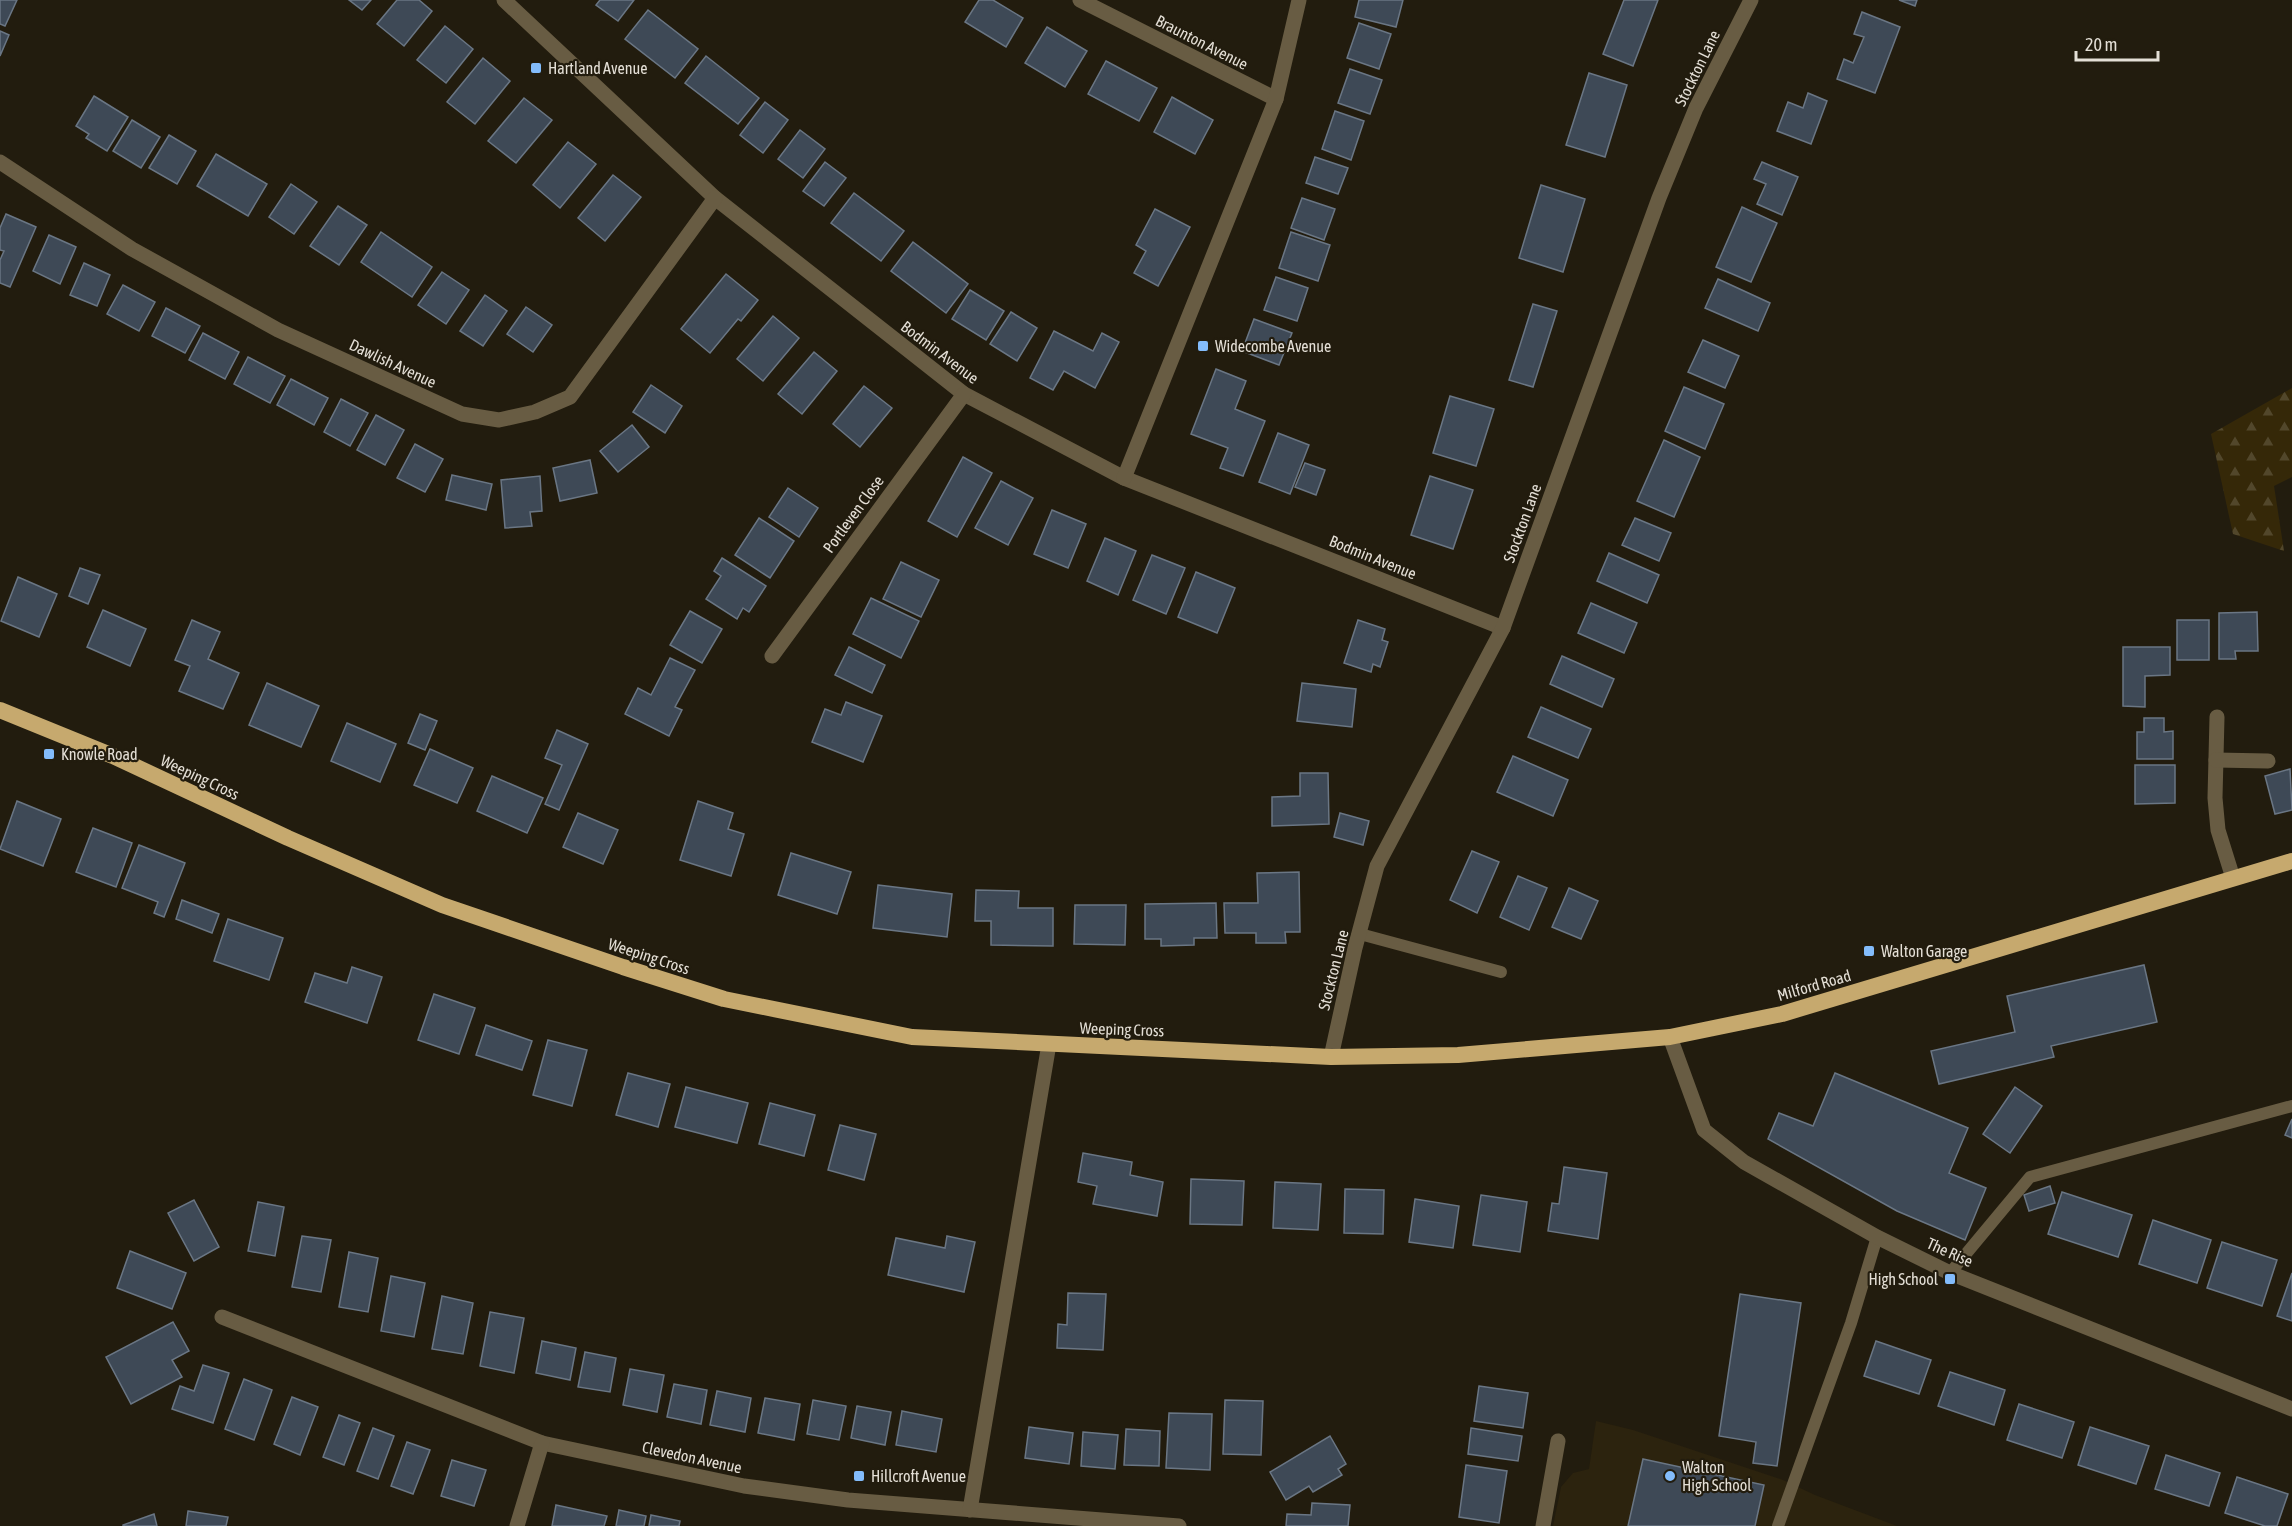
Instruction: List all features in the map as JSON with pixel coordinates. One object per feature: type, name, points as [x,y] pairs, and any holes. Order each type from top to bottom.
[{"type":"highway","name":"Weeping Cross","points":[[0,710],[113,756],[288,838],[441,905],[724,999],[912,1037],[1331,1057]]},
{"type":"highway","name":"Milford Road","points":[[1331,1057],[1458,1055],[1670,1037],[1782,1014],[2292,861]]},
{"type":"street","name":"Bodmin Avenue","points":[[504,0],[715,198],[964,394],[1124,478],[1503,628]]},
{"type":"street","name":"Braunton Avenue","points":[[1080,0],[1276,99]]},
{"type":"street","points":[[1124,478],[1276,99],[1299,0]]},
{"type":"street","name":"Stockton Lane","points":[[1331,1057],[1377,866],[1503,628],[1659,198],[1696,108],[1751,0]]},
{"type":"street","name":"Dawlish Avenue","points":[[0,162],[132,249],[278,330],[462,414],[499,420],[535,412],[570,397],[715,198]]},
{"type":"street","name":"Portleven Close","points":[[772,656],[964,394]]},
{"type":"street","points":[[2217,717],[2215,798],[2218,830],[2233,878]]},
{"type":"street","points":[[2216,760],[2268,760]]},
{"type":"street","name":"The Rise","points":[[1670,1037],[1704,1130],[1744,1162],[1877,1237],[1950,1273],[2292,1409]]},
{"type":"street","points":[[970,1510],[1049,1044]]},
{"type":"street","name":"Clevedon Avenue","points":[[222,1317],[542,1443],[744,1486],[848,1500],[1179,1526]]},
{"type":"street","points":[[1543,1526],[1558,1441]]},
{"type":"street","points":[[517,1526],[542,1443]]},
{"type":"lane","points":[[1360,934],[1501,972]]},
{"type":"lane","points":[[1950,1273],[2030,1177],[2292,1106]]},
{"type":"lane","points":[[1778,1526],[1851,1323],[1877,1237]]},
{"type":"shaded area","name":"Walton High School","points":[[1596,1421],[1633,1430],[1783,1480],[1815,1495],[1897,1526],[1553,1526],[1561,1487],[1573,1473],[1589,1469]]},
{"type":"green space","points":[[2292,388],[2292,477],[2274,486],[2284,551],[2233,534],[2211,434]]},
{"type":"building","points":[[0,0],[17,0],[5,26],[0,24]]},
{"type":"building","points":[[349,0],[371,0],[362,10]]},
{"type":"building","points":[[397,0],[419,0],[432,11],[404,46],[377,24]]},
{"type":"building","points":[[600,0],[634,0],[618,21],[596,5]]},
{"type":"building","points":[[979,0],[993,0],[1023,18],[1006,47],[965,22]]},
{"type":"building","points":[[1359,0],[1403,0],[1396,27],[1355,17]]},
{"type":"building","points":[[1624,0],[1658,0],[1633,66],[1603,54]]},
{"type":"building","points":[[1899,0],[1917,0],[1915,6]]},
{"type":"building","points":[[648,10],[698,49],[675,78],[625,39]]},
{"type":"building","points":[[1862,12],[1900,27],[1875,93],[1837,79],[1844,59],[1853,63],[1864,37],[1854,34]]},
{"type":"building","points":[[1359,23],[1391,34],[1379,69],[1347,58]]},
{"type":"building","points":[[445,26],[473,49],[446,83],[417,60]]},
{"type":"building","points":[[1047,27],[1087,51],[1065,87],[1025,63]]},
{"type":"building","points":[[0,31],[9,35],[0,56]]},
{"type":"building","points":[[706,56],[759,98],[738,124],[685,83]]},
{"type":"building","points":[[483,58],[510,81],[475,124],[447,102]]},
{"type":"building","points":[[1106,61],[1157,88],[1139,121],[1088,94]]},
{"type":"building","points":[[1350,69],[1382,80],[1370,114],[1338,103]]},
{"type":"building","points":[[1589,73],[1627,85],[1605,157],[1566,145]]},
{"type":"building","points":[[1808,93],[1827,101],[1811,144],[1777,131],[1788,102],[1803,108]]},
{"type":"building","points":[[94,96],[128,117],[107,151],[86,138],[89,134],[76,126]]},
{"type":"building","points":[[1172,97],[1213,120],[1195,154],[1154,132]]},
{"type":"building","points":[[524,98],[552,120],[516,163],[488,141]]},
{"type":"building","points":[[765,102],[788,120],[763,153],[740,135]]},
{"type":"building","points":[[1335,111],[1364,121],[1351,160],[1322,149]]},
{"type":"building","points":[[132,120],[160,137],[141,168],[113,151]]},
{"type":"building","points":[[800,130],[825,149],[803,178],[778,159]]},
{"type":"building","points":[[169,135],[196,151],[177,184],[149,168]]},
{"type":"building","points":[[568,142],[596,164],[560,208],[533,185]]},
{"type":"building","points":[[216,154],[267,184],[248,216],[197,186]]},
{"type":"building","points":[[1315,157],[1348,168],[1338,194],[1306,183]]},
{"type":"building","points":[[825,162],[846,178],[824,206],[803,191]]},
{"type":"building","points":[[1762,162],[1798,177],[1782,215],[1757,204],[1766,184],[1754,179]]},
{"type":"building","points":[[613,175],[641,197],[605,241],[578,218]]},
{"type":"building","points":[[291,184],[317,202],[294,234],[269,217]]},
{"type":"building","points":[[1541,185],[1585,199],[1563,272],[1519,258]]},
{"type":"building","points":[[854,193],[904,231],[881,261],[831,223]]},
{"type":"building","points":[[1302,198],[1335,209],[1324,240],[1291,228]]},
{"type":"building","points":[[338,206],[367,225],[339,265],[310,246]]},
{"type":"building","points":[[1742,207],[1777,223],[1751,282],[1716,267]]},
{"type":"building","points":[[1155,209],[1190,227],[1158,286],[1134,273],[1146,251],[1136,245]]},
{"type":"building","points":[[6,214],[36,227],[10,287],[0,283],[0,260],[4,251],[0,250],[0,228]]},
{"type":"building","points":[[381,232],[432,267],[412,297],[361,262]]},
{"type":"building","points":[[1291,232],[1330,245],[1318,281],[1279,268]]},
{"type":"building","points":[[49,235],[76,247],[60,284],[33,271]]},
{"type":"building","points":[[913,242],[968,284],[946,313],[891,271]]},
{"type":"building","points":[[84,263],[110,275],[97,306],[70,295]]},
{"type":"building","points":[[442,272],[469,290],[446,324],[418,305]]},
{"type":"building","points":[[726,274],[758,300],[741,321],[738,319],[710,353],[681,329]]},
{"type":"building","points":[[1276,277],[1308,288],[1297,321],[1264,310]]},
{"type":"building","points":[[1718,279],[1770,303],[1758,331],[1705,308]]},
{"type":"building","points":[[123,285],[155,302],[139,331],[107,314]]},
{"type":"building","points":[[970,290],[1004,311],[986,340],[952,319]]},
{"type":"building","points":[[485,295],[507,311],[483,346],[460,331]]},
{"type":"building","points":[[1533,304],[1557,311],[1533,387],[1509,380]]},
{"type":"building","points":[[526,307],[552,325],[533,352],[507,334]]},
{"type":"building","points":[[166,308],[200,326],[185,353],[152,336]]},
{"type":"building","points":[[1011,312],[1037,328],[1017,361],[990,344]]},
{"type":"building","points":[[773,316],[799,338],[763,381],[737,359]]},
{"type":"building","points":[[1254,319],[1292,333],[1279,365],[1242,351]]},
{"type":"building","points":[[1054,331],[1093,351],[1102,333],[1119,342],[1095,388],[1064,371],[1053,390],[1030,378]]},
{"type":"building","points":[[203,333],[239,352],[225,379],[189,360]]},
{"type":"building","points":[[1703,340],[1739,356],[1725,388],[1688,372]]},
{"type":"building","points":[[814,352],[837,371],[802,414],[778,394]]},
{"type":"building","points":[[248,357],[285,376],[270,403],[234,384]]},
{"type":"building","points":[[1216,369],[1246,381],[1235,409],[1265,421],[1243,476],[1220,468],[1228,448],[1191,434]]},
{"type":"building","points":[[291,379],[328,398],[314,425],[277,405]]},
{"type":"building","points":[[651,385],[682,406],[665,433],[633,412]]},
{"type":"building","points":[[864,386],[892,408],[860,447],[833,424]]},
{"type":"building","points":[[1684,387],[1724,404],[1705,449],[1665,431]]},
{"type":"building","points":[[1450,396],[1494,409],[1476,466],[1433,453]]},
{"type":"building","points":[[341,399],[368,413],[350,446],[324,432]]},
{"type":"building","points":[[376,415],[404,430],[385,465],[357,450]]},
{"type":"building","points":[[632,425],[649,447],[618,472],[600,451]]},
{"type":"building","points":[[1278,433],[1309,445],[1290,494],[1259,482]]},
{"type":"building","points":[[1664,440],[1700,457],[1674,517],[1637,501]]},
{"type":"building","points":[[415,444],[443,459],[425,492],[397,478]]},
{"type":"building","points":[[963,457],[992,473],[957,537],[928,521]]},
{"type":"building","points":[[590,460],[597,493],[560,501],[553,468]]},
{"type":"building","points":[[1305,463],[1325,470],[1316,495],[1295,487]]},
{"type":"building","points":[[452,475],[492,484],[486,510],[446,500]]},
{"type":"building","points":[[540,476],[542,511],[530,512],[532,526],[505,528],[501,480]]},
{"type":"building","points":[[1430,476],[1473,490],[1453,549],[1411,535]]},
{"type":"building","points":[[1001,481],[1033,498],[1008,545],[975,528]]},
{"type":"building","points":[[788,488],[818,508],[799,537],[769,517]]},
{"type":"building","points":[[1052,510],[1086,524],[1068,568],[1034,554]]},
{"type":"building","points":[[759,518],[794,541],[770,578],[735,555]]},
{"type":"building","points":[[1635,518],[1671,533],[1659,561],[1622,545]]},
{"type":"building","points":[[1105,538],[1136,551],[1118,595],[1087,581]]},
{"type":"building","points":[[1609,553],[1659,575],[1647,603],[1597,581]]},
{"type":"building","points":[[1152,555],[1185,568],[1166,614],[1133,600]]},
{"type":"building","points":[[722,558],[766,586],[749,612],[743,608],[737,619],[706,599],[721,576],[714,571]]},
{"type":"building","points":[[901,562],[939,580],[921,617],[883,599]]},
{"type":"building","points":[[80,568],[100,575],[88,604],[69,596]]},
{"type":"building","points":[[1196,572],[1235,588],[1217,633],[1178,617]]},
{"type":"building","points":[[18,577],[57,594],[39,637],[1,621]]},
{"type":"building","points":[[871,598],[919,621],[901,658],[853,634]]},
{"type":"building","points":[[1591,603],[1637,623],[1624,653],[1578,633]]},
{"type":"building","points":[[103,610],[146,629],[130,666],[87,647]]},
{"type":"building","points":[[690,611],[722,629],[702,663],[670,645]]},
{"type":"building","points":[[2257,612],[2258,651],[2235,651],[2236,659],[2219,659],[2219,613]]},
{"type":"building","points":[[192,620],[220,632],[208,659],[239,673],[223,709],[179,691],[190,666],[175,660]]},
{"type":"building","points":[[1358,620],[1385,629],[1382,640],[1388,642],[1380,667],[1373,664],[1371,672],[1344,663]]},
{"type":"building","points":[[2177,620],[2209,620],[2209,660],[2177,660]]},
{"type":"building","points":[[849,647],[885,665],[872,693],[835,675]]},
{"type":"building","points":[[2123,647],[2170,647],[2170,675],[2145,676],[2145,707],[2123,706]]},
{"type":"building","points":[[1562,656],[1614,679],[1602,707],[1550,684]]},
{"type":"building","points":[[670,658],[695,670],[675,707],[682,710],[669,736],[625,714],[638,688],[651,695]]},
{"type":"building","points":[[267,683],[319,706],[301,747],[249,725]]},
{"type":"building","points":[[1302,683],[1356,689],[1352,727],[1297,721]]},
{"type":"building","points":[[846,702],[882,716],[863,762],[812,742],[825,709],[841,715]]},
{"type":"building","points":[[1541,707],[1591,729],[1578,758],[1528,737]]},
{"type":"building","points":[[420,714],[437,721],[425,750],[408,743]]},
{"type":"building","points":[[2144,718],[2164,718],[2164,732],[2173,731],[2173,759],[2137,759],[2137,732],[2144,732]]},
{"type":"building","points":[[347,723],[396,744],[380,782],[331,761]]},
{"type":"building","points":[[557,730],[588,744],[559,810],[545,804],[562,765],[545,758]]},
{"type":"building","points":[[430,749],[473,768],[457,803],[414,785]]},
{"type":"building","points":[[1513,756],[1568,780],[1553,816],[1497,792]]},
{"type":"building","points":[[2135,765],[2175,765],[2175,803],[2135,804]]},
{"type":"building","points":[[2290,769],[2292,810],[2275,814],[2265,776]]},
{"type":"building","points":[[1300,773],[1328,773],[1329,824],[1272,826],[1272,797],[1300,796]]},
{"type":"building","points":[[492,776],[543,798],[527,833],[477,811]]},
{"type":"building","points":[[17,801],[61,819],[43,866],[0,849]]},
{"type":"building","points":[[698,801],[733,813],[728,829],[744,834],[731,876],[680,860]]},
{"type":"building","points":[[578,813],[618,830],[603,864],[563,847]]},
{"type":"building","points":[[1340,813],[1369,821],[1363,845],[1334,837]]},
{"type":"building","points":[[93,828],[132,843],[116,887],[76,872]]},
{"type":"building","points":[[139,845],[185,863],[164,917],[154,913],[158,902],[122,888]]},
{"type":"building","points":[[1472,851],[1499,862],[1477,913],[1450,900]]},
{"type":"building","points":[[791,853],[851,872],[837,914],[778,895]]},
{"type":"building","points":[[1299,872],[1300,932],[1285,932],[1286,943],[1256,943],[1256,933],[1225,933],[1224,903],[1258,903],[1257,873]]},
{"type":"building","points":[[1518,876],[1547,888],[1529,930],[1500,917]]},
{"type":"building","points":[[878,885],[952,894],[947,937],[873,928]]},
{"type":"building","points":[[1569,888],[1598,901],[1581,939],[1552,927]]},
{"type":"building","points":[[976,890],[1019,891],[1018,908],[1053,908],[1053,946],[991,945],[991,921],[975,921]]},
{"type":"building","points":[[182,900],[219,914],[212,933],[176,919]]},
{"type":"building","points":[[1216,903],[1217,938],[1194,938],[1194,945],[1161,946],[1161,939],[1145,939],[1145,904]]},
{"type":"building","points":[[1075,905],[1126,905],[1125,945],[1074,944]]},
{"type":"building","points":[[228,919],[283,938],[269,980],[214,961]]},
{"type":"building","points":[[2144,965],[2157,1022],[2051,1046],[2054,1057],[1939,1084],[1931,1051],[2015,1032],[2007,996]]},
{"type":"building","points":[[352,967],[382,977],[367,1023],[305,1002],[315,973],[347,983]]},
{"type":"building","points":[[434,994],[475,1008],[459,1054],[418,1040]]},
{"type":"building","points":[[486,1025],[532,1041],[522,1070],[476,1055]]},
{"type":"building","points":[[548,1040],[587,1050],[572,1106],[533,1095]]},
{"type":"building","points":[[628,1073],[670,1084],[658,1127],[616,1115]]},
{"type":"building","points":[[1835,1073],[1968,1128],[1949,1173],[1986,1188],[1965,1240],[1897,1211],[1768,1139],[1779,1113],[1813,1126]]},
{"type":"building","points":[[686,1087],[748,1103],[737,1143],[675,1127]]},
{"type":"building","points":[[2015,1087],[2042,1106],[2010,1153],[1983,1134]]},
{"type":"building","points":[[770,1103],[815,1115],[804,1156],[759,1144]]},
{"type":"building","points":[[2292,1119],[2292,1138],[2285,1135]]},
{"type":"building","points":[[840,1125],[876,1134],[864,1180],[828,1170]]},
{"type":"building","points":[[1083,1153],[1132,1162],[1130,1175],[1163,1182],[1157,1216],[1093,1204],[1097,1186],[1078,1182]]},
{"type":"building","points":[[1564,1167],[1607,1173],[1598,1239],[1548,1231],[1552,1203],[1559,1204]]},
{"type":"building","points":[[1191,1179],[1244,1181],[1242,1225],[1190,1224]]},
{"type":"building","points":[[1275,1182],[1321,1184],[1318,1230],[1273,1228]]},
{"type":"building","points":[[2050,1186],[2055,1203],[2029,1211],[2024,1195]]},
{"type":"building","points":[[1345,1189],[1384,1190],[1383,1234],[1344,1233]]},
{"type":"building","points":[[2062,1192],[2132,1215],[2118,1257],[2048,1234]]},
{"type":"building","points":[[1481,1195],[1527,1202],[1520,1252],[1473,1245]]},
{"type":"building","points":[[1415,1199],[1459,1206],[1453,1248],[1409,1242]]},
{"type":"building","points":[[194,1200],[219,1247],[194,1261],[168,1213]]},
{"type":"building","points":[[258,1202],[284,1207],[275,1256],[248,1251]]},
{"type":"building","points":[[2153,1220],[2211,1240],[2197,1283],[2139,1264]]},
{"type":"building","points":[[302,1236],[331,1240],[321,1292],[292,1287]]},
{"type":"building","points":[[947,1236],[975,1242],[964,1292],[888,1275],[896,1238],[945,1248]]},
{"type":"building","points":[[2222,1242],[2277,1260],[2262,1306],[2207,1288]]},
{"type":"building","points":[[130,1251],[186,1273],[172,1309],[117,1288]]},
{"type":"building","points":[[349,1252],[378,1258],[368,1312],[339,1307]]},
{"type":"building","points":[[2292,1273],[2292,1321],[2277,1316]]},
{"type":"building","points":[[391,1276],[425,1283],[414,1337],[381,1331]]},
{"type":"building","points":[[1068,1293],[1106,1294],[1103,1350],[1057,1348],[1058,1324],[1067,1325]]},
{"type":"building","points":[[1740,1294],[1801,1303],[1777,1466],[1753,1463],[1756,1442],[1719,1436]]},
{"type":"building","points":[[442,1296],[473,1303],[463,1354],[432,1349]]},
{"type":"building","points":[[490,1312],[524,1318],[514,1373],[480,1366]]},
{"type":"building","points":[[173,1322],[189,1351],[172,1360],[182,1377],[131,1404],[106,1357]]},
{"type":"building","points":[[542,1341],[576,1348],[570,1380],[536,1373]]},
{"type":"building","points":[[1876,1341],[1931,1360],[1919,1394],[1864,1376]]},
{"type":"building","points":[[585,1352],[616,1358],[610,1392],[578,1387]]},
{"type":"building","points":[[203,1365],[229,1373],[213,1423],[172,1409],[180,1386],[194,1391]]},
{"type":"building","points":[[630,1369],[664,1375],[657,1412],[623,1405]]},
{"type":"building","points":[[1950,1372],[2005,1390],[1994,1425],[1938,1406]]},
{"type":"building","points":[[244,1379],[272,1390],[254,1440],[225,1429]]},
{"type":"building","points":[[674,1384],[707,1390],[701,1424],[667,1417]]},
{"type":"building","points":[[1479,1386],[1528,1393],[1523,1428],[1474,1421]]},
{"type":"building","points":[[717,1391],[751,1398],[745,1432],[710,1425]]},
{"type":"building","points":[[292,1397],[318,1407],[300,1455],[274,1444]]},
{"type":"building","points":[[765,1398],[800,1404],[794,1440],[758,1433]]},
{"type":"building","points":[[813,1400],[846,1406],[839,1440],[807,1434]]},
{"type":"building","points":[[1225,1400],[1263,1401],[1261,1455],[1223,1454]]},
{"type":"building","points":[[2019,1404],[2074,1422],[2062,1458],[2007,1440]]},
{"type":"building","points":[[857,1406],[891,1412],[885,1445],[851,1438]]},
{"type":"building","points":[[902,1411],[942,1419],[936,1452],[896,1445]]},
{"type":"building","points":[[1169,1413],[1212,1414],[1210,1470],[1166,1468]]},
{"type":"building","points":[[339,1415],[360,1423],[344,1465],[323,1457]]},
{"type":"building","points":[[1029,1427],[1073,1433],[1069,1464],[1025,1458]]},
{"type":"building","points":[[2090,1427],[2149,1446],[2136,1484],[2078,1465]]},
{"type":"building","points":[[373,1428],[394,1436],[378,1479],[357,1471]]},
{"type":"building","points":[[1471,1428],[1522,1436],[1518,1461],[1468,1454]]},
{"type":"building","points":[[1126,1429],[1160,1431],[1159,1466],[1124,1465]]},
{"type":"building","points":[[1083,1432],[1118,1435],[1115,1469],[1081,1466]]},
{"type":"building","points":[[1330,1436],[1346,1464],[1338,1469],[1342,1475],[1313,1492],[1309,1486],[1286,1500],[1270,1472]]},
{"type":"building","points":[[407,1442],[430,1450],[413,1494],[391,1486]]},
{"type":"building","points":[[2166,1455],[2220,1473],[2209,1506],[2155,1489]]},
{"type":"building","points":[[1643,1459],[1764,1485],[1755,1526],[1628,1526]]},
{"type":"building","points":[[452,1460],[486,1470],[474,1506],[441,1496]]},
{"type":"building","points":[[1466,1465],[1507,1471],[1499,1523],[1459,1517]]},
{"type":"building","points":[[2237,1477],[2288,1494],[2277,1526],[2265,1526],[2225,1513]]},
{"type":"building","points":[[1312,1503],[1350,1505],[1348,1526],[1286,1526],[1287,1514],[1311,1515]]},
{"type":"building","points":[[556,1505],[607,1516],[604,1526],[552,1526]]},
{"type":"building","points":[[619,1510],[646,1516],[644,1526],[616,1526]]},
{"type":"building","points":[[188,1511],[228,1517],[226,1526],[186,1526]]},
{"type":"building","points":[[154,1514],[157,1526],[123,1526],[123,1525]]},
{"type":"building","points":[[651,1515],[680,1521],[679,1526],[649,1526]]},
{"type":"place","name":"Hartland Avenue","points":[[536,68]]},
{"type":"place","name":"Widecombe Avenue","points":[[1203,346]]},
{"type":"place","name":"Knowle Road","points":[[49,754]]},
{"type":"place","name":"Walton Garage","points":[[1869,951]]},
{"type":"place","name":"High School","points":[[1950,1279]]},
{"type":"place","name":"Hillcroft Avenue","points":[[859,1476]]},
{"type":"place","name":"Walton High School","points":[[1670,1476]]}]
